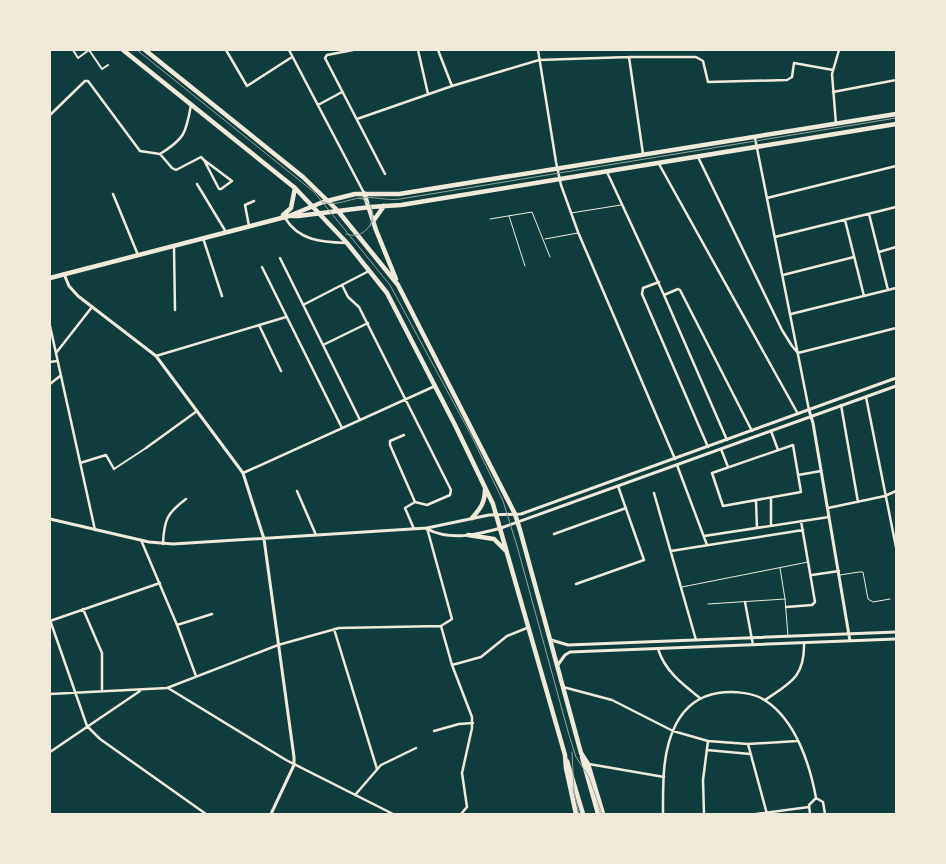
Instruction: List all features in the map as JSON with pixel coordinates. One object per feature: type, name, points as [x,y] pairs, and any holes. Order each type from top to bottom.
[{"type":"main road","points":[[123,50],[295,188],[347,243],[387,293],[435,386],[497,514],[583,814]]},
{"type":"main road","points":[[145,50],[295,170],[328,200],[398,284]]},
{"type":"main road","points":[[50,278],[277,219],[328,200],[364,193],[399,194],[896,114]]},
{"type":"main road","points":[[287,216],[401,205],[895,126]]},
{"type":"main road","points":[[277,219],[290,210],[295,188]]},
{"type":"main road","points":[[364,193],[398,284],[515,514],[598,814]]},
{"type":"main road","points":[[374,220],[384,206]]},
{"type":"main road","points":[[472,518],[484,502],[484,485]]},
{"type":"main road","points":[[468,535],[494,539],[509,555]]},
{"type":"main road","points":[[581,753],[588,764],[603,814]]},
{"type":"main road","points":[[565,755],[576,814]]},
{"type":"street","points":[[73,50],[78,58],[89,50],[102,69],[108,64]]},
{"type":"street","points":[[226,50],[247,86],[293,57]]},
{"type":"street","points":[[289,50],[364,193]]},
{"type":"street","points":[[353,50],[325,56],[385,174]]},
{"type":"street","points":[[418,50],[428,94]]},
{"type":"street","points":[[438,50],[452,86]]},
{"type":"street","points":[[538,50],[559,180],[578,232],[678,465],[707,545]]},
{"type":"street","points":[[836,124],[833,70],[839,50]]},
{"type":"street","points":[[629,57],[643,155]]},
{"type":"street","points":[[357,119],[452,86],[539,60],[699,57],[703,61],[708,82],[786,80],[792,77],[794,63],[833,70]]},
{"type":"street","points":[[834,92],[896,80]]},
{"type":"street","points":[[50,115],[88,81],[138,149],[145,153],[160,154],[180,140],[191,105]]},
{"type":"street","points":[[318,105],[342,92]]},
{"type":"street","points":[[755,138],[811,416],[850,641]]},
{"type":"street","points":[[160,154],[176,170],[198,158],[204,160],[232,182],[219,189],[204,160]]},
{"type":"street","points":[[698,157],[782,330],[798,353]]},
{"type":"street","points":[[658,164],[798,414]]},
{"type":"street","points":[[767,198],[896,166]]},
{"type":"street","points":[[607,172],[664,295],[727,440]]},
{"type":"street","points":[[197,184],[226,232]]},
{"type":"street","points":[[112,194],[138,255]]},
{"type":"street","points":[[249,226],[244,207],[254,201]]},
{"type":"street","points":[[775,237],[896,207]]},
{"type":"street","points":[[868,214],[888,290]]},
{"type":"street","points":[[287,216],[292,228],[303,236],[316,241],[347,243]]},
{"type":"street","points":[[845,220],[864,296]]},
{"type":"street","points":[[203,238],[222,296]]},
{"type":"street","points":[[174,246],[175,310]]},
{"type":"street","points":[[879,252],[896,247]]},
{"type":"street","points":[[783,275],[854,257]]},
{"type":"street","points":[[280,258],[360,420]]},
{"type":"street","points":[[262,267],[342,428]]},
{"type":"street","points":[[303,305],[370,271]]},
{"type":"street","points":[[64,274],[73,291],[156,356],[243,472],[264,539],[294,757],[294,764],[271,814]]},
{"type":"street","points":[[658,282],[643,288],[642,294],[708,447]]},
{"type":"street","points":[[342,286],[348,297],[359,307],[368,324],[451,493],[427,505],[415,502],[406,507],[405,510],[414,529]]},
{"type":"street","points":[[790,314],[896,288]]},
{"type":"street","points":[[664,295],[678,289],[680,290],[752,431]]},
{"type":"street","points":[[56,353],[92,307]]},
{"type":"street","points":[[156,356],[286,317]]},
{"type":"street","points":[[323,345],[368,324]]},
{"type":"street","points":[[259,325],[282,370]]},
{"type":"street","points":[[50,326],[95,530]]},
{"type":"street","points":[[798,353],[896,328]]},
{"type":"street","points":[[50,362],[57,360]]},
{"type":"street","points":[[50,384],[60,375]]},
{"type":"street","points":[[50,519],[163,544],[427,528],[497,514],[515,514],[526,512],[675,459],[896,378]]},
{"type":"street","points":[[243,472],[435,386]]},
{"type":"street","points":[[427,528],[447,536],[468,535],[518,523],[896,386]]},
{"type":"street","points":[[866,397],[896,547]]},
{"type":"street","points":[[841,405],[858,502]]},
{"type":"street","points":[[80,463],[106,455],[114,469],[197,411]]},
{"type":"street","points":[[771,431],[778,450]]},
{"type":"street","points":[[404,435],[390,441],[390,445],[415,502]]},
{"type":"street","points":[[793,445],[801,492],[723,506],[712,473],[778,450],[793,445]]},
{"type":"street","points":[[721,449],[728,468]]},
{"type":"street","points":[[798,475],[821,471]]},
{"type":"street","points":[[576,584],[644,560],[618,486]]},
{"type":"street","points":[[297,491],[316,535]]},
{"type":"street","points":[[828,508],[885,496],[896,491]]},
{"type":"street","points":[[654,493],[697,647]]},
{"type":"street","points":[[771,498],[771,526]]},
{"type":"street","points":[[163,544],[166,520],[175,507],[186,499]]},
{"type":"street","points":[[756,501],[757,528]]},
{"type":"street","points":[[554,534],[626,508]]},
{"type":"street","points":[[704,536],[829,517]]},
{"type":"street","points":[[786,607],[812,605],[815,602],[812,575],[801,521]]},
{"type":"street","points":[[891,526],[896,524]]},
{"type":"street","points":[[50,694],[167,688],[278,646],[334,629],[441,626],[452,619],[427,528]]},
{"type":"street","points":[[671,551],[803,530]]},
{"type":"street","points":[[141,540],[177,625],[196,676]]},
{"type":"street","points":[[812,575],[839,573]]},
{"type":"street","points":[[160,583],[50,620],[88,726],[100,739],[206,814]]},
{"type":"street","points":[[745,602],[753,645]]},
{"type":"street","points":[[83,609],[102,653],[102,691]]},
{"type":"street","points":[[177,625],[212,614]]},
{"type":"street","points":[[441,626],[452,665],[471,712],[473,724],[462,773],[467,807],[461,814]]},
{"type":"street","points":[[452,665],[481,657],[507,636],[529,628]]},
{"type":"street","points":[[334,629],[376,769]]},
{"type":"street","points":[[550,640],[568,645],[896,632]]},
{"type":"street","points":[[557,666],[565,655],[570,652],[896,639]]},
{"type":"street","points":[[658,641],[658,648],[668,669],[680,682],[700,698]]},
{"type":"street","points":[[765,700],[795,679],[802,664],[804,643]]},
{"type":"street","points":[[563,687],[612,700],[673,731],[708,741],[748,744],[797,741]]},
{"type":"street","points":[[167,688],[294,764],[393,814]]},
{"type":"street","points":[[50,752],[141,690]]},
{"type":"street","points":[[663,814],[664,777],[673,731],[684,712],[700,698],[714,694],[735,692],[765,700],[782,716],[797,741],[812,779],[816,798]]},
{"type":"street","points":[[434,731],[459,724],[473,724]]},
{"type":"street","points":[[704,814],[703,780],[708,741]]},
{"type":"street","points":[[748,744],[767,813]]},
{"type":"street","points":[[355,796],[376,769],[391,759],[416,748]]},
{"type":"street","points":[[707,750],[750,754]]},
{"type":"street","points":[[588,764],[664,777]]},
{"type":"street","points":[[810,814],[810,802],[816,798]]},
{"type":"street","points":[[816,798],[824,802],[825,814]]},
{"type":"street","points":[[756,814],[809,807]]},
{"type":"lane","points":[[571,213],[622,205]]},
{"type":"lane","points":[[490,219],[532,212],[550,257]]},
{"type":"lane","points":[[508,215],[525,266]]},
{"type":"lane","points":[[543,240],[578,232]]},
{"type":"lane","points":[[681,587],[809,562]]},
{"type":"lane","points":[[780,568],[788,636]]},
{"type":"lane","points":[[839,573],[863,572],[868,599],[873,602],[890,599]]},
{"type":"lane","points":[[708,604],[785,599]]},
{"type":"tram line","points":[[137,50],[314,192],[390,285],[471,435],[503,501],[569,735],[576,757],[589,777],[602,814]]},
{"type":"tram line","points":[[323,202],[337,203],[366,198],[400,199],[896,118]]},
{"type":"tram line","points":[[359,198],[367,202],[372,209],[370,226]]},
{"type":"tram line","points":[[346,234],[355,235],[362,233],[373,220]]},
{"type":"tram line","points":[[572,752],[574,792],[579,814]]}]
